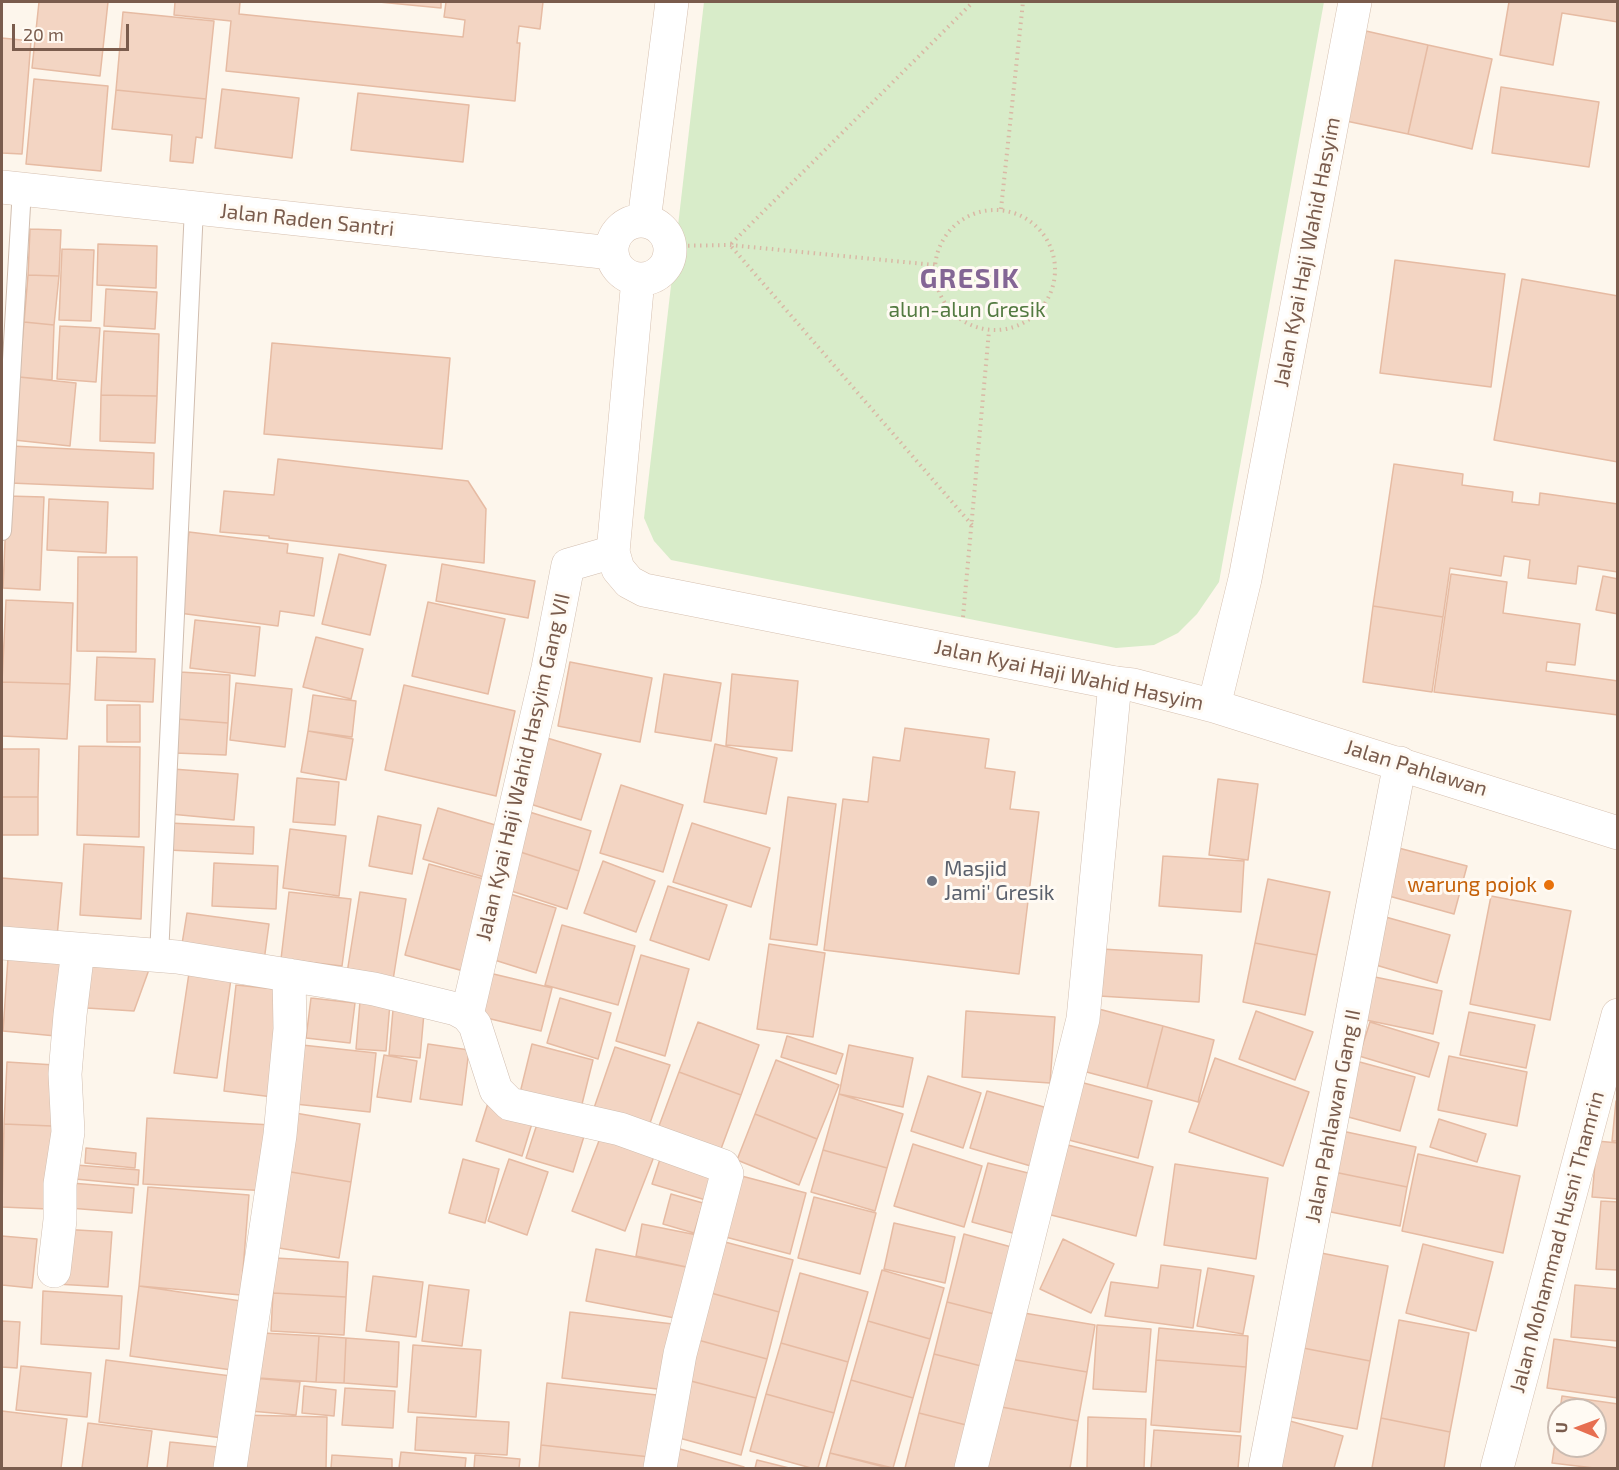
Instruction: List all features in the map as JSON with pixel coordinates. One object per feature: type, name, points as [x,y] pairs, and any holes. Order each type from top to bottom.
[{"type":"street","points":[[644,221],[672,2]]},
{"type":"street","name":"Jalan Kyai Haji Wahid Hasyim","points":[[613,552],[618,569],[629,582],[644,590],[1133,685],[1214,706],[1245,579],[1355,2]]},
{"type":"street","name":"Jalan Raden Santri","points":[[12,188],[612,253]]},
{"type":"street","points":[[644,221],[656,225],[665,234],[669,246],[668,259],[662,270],[650,277],[638,279],[626,275],[616,265],[612,253],[613,241],[620,229],[631,222],[644,221]]},
{"type":"street","points":[[613,552],[638,279]]},
{"type":"street","name":"Jalan Kyai Haji Wahid Hasyim Gang VII","points":[[466,1015],[548,668],[568,565],[613,552]]},
{"type":"street","points":[[971,1468],[1083,1019],[1115,683]]},
{"type":"street","name":"Jalan Pahlawan","points":[[1214,706],[1617,833]]},
{"type":"street","name":"Jalan Pahlawan Gang II","points":[[1265,1468],[1400,763]]},
{"type":"street","points":[[2,943],[159,956],[374,989],[456,1009],[466,1015],[475,1025],[496,1090],[510,1104],[620,1129],[723,1166],[727,1174],[680,1354],[660,1468]]},
{"type":"street","points":[[54,1271],[60,1220],[60,1184],[68,1132],[65,1074],[78,950]]},
{"type":"street","points":[[230,1468],[280,1135],[290,1029],[288,975]]},
{"type":"street","name":"Jalan Mohammad Husni Thamrin","points":[[1497,1468],[1617,1015]]},
{"type":"lane","points":[[2,531],[12,188]]},
{"type":"lane","points":[[159,956],[194,208]]},
{"type":"path","points":[[730,245],[973,2]]},
{"type":"path","points":[[1001,209],[1023,2]]},
{"type":"path","points":[[1001,209],[1019,214],[1035,224],[1047,239],[1054,257],[1056,276],[1051,294],[1041,310],[1018,326],[989,331],[971,326],[956,316],[944,302],[936,284],[935,265],[940,246],[950,231],[964,218],[982,211],[1001,209]]},
{"type":"path","points":[[730,245],[972,525]]},
{"type":"path","points":[[669,246],[730,245],[935,265]]},
{"type":"path","points":[[959,652],[989,331]]},
{"type":"green space","name":"alun-alun Gresik","points":[[704,2],[1324,2],[1219,582],[1197,614],[1178,633],[1154,645],[1116,648],[671,560],[654,541],[644,518]]},
{"type":"building","points":[[39,2],[108,2],[100,76],[32,68]]},
{"type":"building","points":[[175,2],[240,2],[239,14],[463,37],[465,20],[444,17],[446,2],[543,2],[540,29],[519,26],[517,43],[520,43],[515,101],[226,71],[231,21],[174,15]]},
{"type":"building","points":[[379,2],[441,2],[441,8]]},
{"type":"building","points":[[1509,2],[1618,2],[1618,22],[1562,13],[1553,65],[1500,55]]},
{"type":"building","points":[[123,12],[214,21],[206,99],[116,90]]},
{"type":"building","points":[[1366,31],[1428,45],[1408,134],[1346,121]]},
{"type":"building","points":[[2,38],[31,41],[22,154],[2,153]]},
{"type":"building","points":[[1428,45],[1492,59],[1472,149],[1408,134]]},
{"type":"building","points":[[34,79],[108,86],[101,171],[26,164]]},
{"type":"building","points":[[1501,87],[1599,102],[1589,167],[1492,153]]},
{"type":"building","points":[[222,89],[299,98],[292,158],[215,148]]},
{"type":"building","points":[[116,90],[206,99],[202,138],[196,137],[193,163],[170,161],[172,135],[112,129]]},
{"type":"building","points":[[358,93],[469,105],[463,162],[351,150]]},
{"type":"building","points":[[30,229],[61,230],[59,276],[28,275]]},
{"type":"building","points":[[98,244],[157,246],[156,288],[97,285]]},
{"type":"building","points":[[62,249],[94,250],[91,321],[59,320]]},
{"type":"building","points":[[1395,260],[1505,274],[1491,387],[1380,373]]},
{"type":"building","points":[[28,275],[59,276],[54,325],[24,322]]},
{"type":"building","points":[[1522,279],[1618,296],[1618,462],[1494,440]]},
{"type":"building","points":[[106,289],[157,292],[155,329],[104,326]]},
{"type":"building","points":[[24,322],[54,325],[52,380],[19,377]]},
{"type":"building","points":[[60,326],[100,328],[96,382],[57,379]]},
{"type":"building","points":[[104,331],[159,334],[157,396],[101,395]]},
{"type":"building","points":[[272,343],[450,358],[442,449],[264,434]]},
{"type":"building","points":[[19,377],[76,383],[70,446],[14,440]]},
{"type":"building","points":[[101,395],[157,396],[155,443],[100,441]]},
{"type":"building","points":[[11,446],[154,453],[153,489],[10,483]]},
{"type":"building","points":[[278,459],[468,481],[486,509],[484,563],[220,532],[224,491],[274,495]]},
{"type":"building","points":[[1394,464],[1463,474],[1462,485],[1513,492],[1512,502],[1539,505],[1540,493],[1618,504],[1618,572],[1578,566],[1576,584],[1528,578],[1530,560],[1504,556],[1501,576],[1450,568],[1443,617],[1373,606]]},
{"type":"building","points":[[7,496],[44,497],[40,590],[3,588]]},
{"type":"building","points":[[49,499],[108,502],[106,553],[47,550]]},
{"type":"building","points":[[189,532],[288,544],[287,553],[323,558],[314,616],[280,611],[278,626],[179,613]]},
{"type":"building","points":[[339,554],[386,565],[370,635],[322,624]]},
{"type":"building","points":[[78,557],[137,557],[136,652],[77,651]]},
{"type":"building","points":[[442,564],[535,581],[528,618],[436,601]]},
{"type":"building","points":[[1451,574],[1507,582],[1503,613],[1580,624],[1575,665],[1547,662],[1546,671],[1618,681],[1618,715],[1434,692]]},
{"type":"building","points":[[1603,576],[1618,579],[1618,614],[1596,610]]},
{"type":"building","points":[[6,600],[73,603],[70,684],[2,682]]},
{"type":"building","points":[[428,602],[505,619],[488,694],[412,676]]},
{"type":"building","points":[[1373,606],[1443,617],[1432,692],[1363,682]]},
{"type":"building","points":[[195,620],[260,627],[255,676],[190,668]]},
{"type":"building","points":[[316,637],[363,649],[351,699],[303,687]]},
{"type":"building","points":[[97,657],[155,659],[153,702],[95,700]]},
{"type":"building","points":[[570,662],[652,678],[640,742],[558,726]]},
{"type":"building","points":[[180,672],[230,675],[228,723],[177,719]]},
{"type":"building","points":[[664,674],[721,683],[711,741],[655,732]]},
{"type":"building","points":[[732,674],[798,681],[792,751],[726,745]]},
{"type":"building","points":[[2,682],[70,684],[67,739],[2,736]]},
{"type":"building","points":[[236,683],[292,689],[285,747],[230,740]]},
{"type":"building","points":[[404,685],[515,711],[496,796],[385,770]]},
{"type":"building","points":[[313,695],[356,701],[352,737],[308,731]]},
{"type":"building","points":[[107,705],[140,705],[140,742],[107,742]]},
{"type":"building","points":[[177,719],[228,723],[226,755],[175,753]]},
{"type":"building","name":"Masjid Jami' Gresik","points":[[905,728],[989,739],[985,768],[1015,772],[1010,809],[1039,812],[1019,974],[824,950],[843,799],[868,802],[873,757],[900,761]]},
{"type":"building","points":[[308,731],[353,739],[346,780],[301,772]]},
{"type":"building","points":[[547,738],[601,754],[581,820],[527,803]]},
{"type":"building","points":[[715,744],[777,758],[766,814],[704,802]]},
{"type":"building","points":[[79,746],[140,747],[139,837],[77,835]]},
{"type":"building","points":[[2,749],[39,749],[38,797],[2,797]]},
{"type":"building","points":[[173,769],[238,774],[234,820],[170,814]]},
{"type":"building","points":[[297,778],[339,782],[335,825],[293,822]]},
{"type":"building","points":[[1218,779],[1258,784],[1248,860],[1209,855]]},
{"type":"building","points":[[621,785],[683,805],[663,872],[600,853]]},
{"type":"building","points":[[2,797],[38,797],[38,835],[2,835]]},
{"type":"building","points":[[788,797],[836,804],[817,945],[770,939]]},
{"type":"building","points":[[438,808],[502,827],[487,878],[423,859]]},
{"type":"building","points":[[523,810],[591,831],[579,871],[511,849]]},
{"type":"building","points":[[378,816],[421,825],[412,874],[369,866]]},
{"type":"building","points":[[169,823],[254,827],[253,854],[168,850]]},
{"type":"building","points":[[692,823],[770,848],[751,907],[673,882]]},
{"type":"building","points":[[290,829],[346,836],[339,896],[283,888]]},
{"type":"building","points":[[84,844],[144,847],[141,919],[80,915]]},
{"type":"building","points":[[1391,846],[1467,866],[1454,914],[1378,893]]},
{"type":"building","points":[[511,849],[579,871],[567,909],[499,887]]},
{"type":"building","points":[[1163,856],[1244,861],[1241,912],[1159,906]]},
{"type":"building","points":[[603,861],[655,881],[636,932],[584,913]]},
{"type":"building","points":[[214,863],[278,866],[276,909],[212,906]]},
{"type":"building","points":[[429,864],[491,881],[467,972],[405,955]]},
{"type":"building","points":[[2,878],[62,883],[57,937],[2,932]]},
{"type":"building","points":[[1268,879],[1330,892],[1317,955],[1255,943]]},
{"type":"building","points":[[668,886],[727,905],[709,960],[650,940]]},
{"type":"building","points":[[289,892],[351,899],[342,966],[281,959]]},
{"type":"building","points":[[360,892],[406,899],[393,980],[347,973]]},
{"type":"building","points":[[507,893],[556,908],[536,973],[488,958]]},
{"type":"building","points":[[1491,896],[1571,911],[1550,1020],[1470,1004]]},
{"type":"building","points":[[187,913],[269,924],[264,961],[181,950]]},
{"type":"building","points":[[1382,916],[1450,935],[1437,983],[1369,963]]},
{"type":"building","points":[[562,925],[635,946],[618,1005],[545,985]]},
{"type":"building","points":[[1255,943],[1317,955],[1305,1015],[1243,1002]]},
{"type":"building","points":[[769,944],[825,953],[813,1037],[757,1029]]},
{"type":"building","points":[[1102,949],[1202,955],[1199,1002],[1099,996]]},
{"type":"building","points":[[641,955],[689,969],[665,1056],[616,1041]]},
{"type":"building","points":[[8,958],[63,963],[56,1036],[3,1031]]},
{"type":"building","points":[[90,962],[151,964],[134,1011],[87,1008]]},
{"type":"building","points":[[481,971],[552,988],[541,1031],[470,1014]]},
{"type":"building","points":[[189,973],[231,979],[217,1078],[174,1073]]},
{"type":"building","points":[[1375,977],[1442,991],[1433,1034],[1366,1020]]},
{"type":"building","points":[[236,985],[284,990],[273,1097],[224,1091]]},
{"type":"building","points":[[311,998],[355,1003],[350,1043],[306,1038]]},
{"type":"building","points":[[560,998],[611,1013],[598,1059],[547,1043]]},
{"type":"building","points":[[360,1001],[390,1003],[386,1051],[356,1049]]},
{"type":"building","points":[[1095,1008],[1163,1026],[1147,1088],[1079,1070]]},
{"type":"building","points":[[393,1010],[424,1013],[420,1058],[389,1055]]},
{"type":"building","points":[[966,1011],[1055,1017],[1050,1083],[962,1077]]},
{"type":"building","points":[[1256,1011],[1313,1032],[1295,1080],[1239,1059]]},
{"type":"building","points":[[1469,1012],[1535,1025],[1526,1068],[1460,1055]]},
{"type":"building","points":[[698,1022],[759,1045],[741,1095],[679,1072]]},
{"type":"building","points":[[1370,1022],[1439,1043],[1429,1077],[1359,1056]]},
{"type":"building","points":[[1163,1026],[1214,1040],[1198,1102],[1147,1088]]},
{"type":"building","points":[[787,1036],[843,1054],[836,1074],[781,1057]]},
{"type":"building","points":[[428,1044],[469,1050],[462,1105],[420,1099]]},
{"type":"building","points":[[532,1044],[593,1060],[580,1112],[519,1097]]},
{"type":"building","points":[[302,1045],[376,1053],[370,1112],[295,1104]]},
{"type":"building","points":[[849,1045],[913,1058],[903,1107],[839,1094]]},
{"type":"building","points":[[615,1047],[670,1065],[649,1126],[594,1108]]},
{"type":"building","points":[[384,1055],[417,1061],[411,1102],[377,1097]]},
{"type":"building","points":[[1449,1056],[1527,1072],[1517,1126],[1438,1110]]},
{"type":"building","points":[[1215,1058],[1309,1092],[1283,1166],[1189,1132]]},
{"type":"building","points":[[776,1060],[839,1085],[817,1139],[755,1114]]},
{"type":"building","points":[[1356,1061],[1415,1077],[1400,1131],[1341,1115]]},
{"type":"building","points":[[7,1062],[55,1065],[52,1126],[4,1124]]},
{"type":"building","points":[[679,1072],[741,1095],[718,1157],[656,1134]]},
{"type":"building","points":[[928,1076],[981,1093],[963,1148],[911,1131]]},
{"type":"building","points":[[1080,1082],[1152,1101],[1138,1158],[1065,1139]]},
{"type":"building","points":[[987,1091],[1051,1109],[1034,1167],[970,1148]]},
{"type":"building","points":[[839,1094],[903,1114],[887,1168],[823,1150]]},
{"type":"building","points":[[1616,1101],[1618,1101],[1618,1141],[1612,1141]]},
{"type":"building","points":[[488,1103],[534,1117],[522,1156],[476,1141]]},
{"type":"building","points":[[295,1113],[360,1124],[351,1182],[285,1171]]},
{"type":"building","points":[[755,1114],[817,1139],[799,1185],[737,1160]]},
{"type":"building","points":[[147,1118],[272,1125],[269,1191],[143,1184]]},
{"type":"building","points":[[539,1118],[585,1133],[573,1172],[526,1158]]},
{"type":"building","points":[[1439,1119],[1486,1134],[1477,1162],[1430,1147]]},
{"type":"building","points":[[4,1124],[52,1126],[48,1209],[2,1207]]},
{"type":"building","points":[[1342,1131],[1416,1147],[1407,1187],[1334,1172]]},
{"type":"building","points":[[602,1133],[655,1154],[625,1231],[572,1211]]},
{"type":"building","points":[[1597,1141],[1618,1143],[1618,1199],[1592,1197]]},
{"type":"building","points":[[913,1144],[982,1166],[964,1227],[894,1206]]},
{"type":"building","points":[[1064,1144],[1153,1167],[1136,1236],[1047,1214]]},
{"type":"building","points":[[86,1148],[136,1153],[135,1168],[85,1163]]},
{"type":"building","points":[[823,1150],[887,1168],[875,1211],[811,1192]]},
{"type":"building","points":[[662,1153],[719,1169],[709,1201],[652,1184]]},
{"type":"building","points":[[1418,1154],[1520,1176],[1503,1253],[1402,1231]]},
{"type":"building","points":[[463,1159],[499,1169],[485,1223],[449,1213]]},
{"type":"building","points":[[509,1159],[548,1172],[527,1235],[488,1221]]},
{"type":"building","points":[[988,1163],[1032,1174],[1016,1234],[972,1222]]},
{"type":"building","points":[[1175,1164],[1268,1178],[1256,1259],[1164,1245]]},
{"type":"building","points":[[76,1165],[139,1170],[138,1185],[75,1179]]},
{"type":"building","points":[[285,1171],[351,1182],[339,1258],[273,1247]]},
{"type":"building","points":[[1334,1172],[1407,1187],[1400,1226],[1326,1211]]},
{"type":"building","points":[[734,1174],[806,1193],[790,1254],[718,1235]]},
{"type":"building","points":[[71,1183],[134,1188],[132,1213],[69,1208]]},
{"type":"building","points":[[148,1187],[249,1195],[241,1295],[139,1286]]},
{"type":"building","points":[[671,1194],[703,1203],[694,1233],[663,1224]]},
{"type":"building","points":[[814,1197],[876,1213],[860,1274],[798,1258]]},
{"type":"building","points":[[1601,1201],[1618,1202],[1618,1270],[1596,1269]]},
{"type":"building","points":[[894,1223],[955,1237],[945,1283],[884,1269]]},
{"type":"building","points":[[642,1224],[697,1235],[691,1268],[636,1256]]},
{"type":"building","points":[[60,1229],[112,1232],[108,1287],[56,1284]]},
{"type":"building","points":[[964,1234],[1015,1248],[998,1315],[947,1302]]},
{"type":"building","points":[[2,1236],[37,1239],[32,1288],[2,1285]]},
{"type":"building","points":[[1063,1239],[1114,1264],[1091,1313],[1040,1289]]},
{"type":"building","points":[[725,1242],[793,1260],[779,1312],[711,1293]]},
{"type":"building","points":[[1423,1244],[1493,1262],[1476,1331],[1406,1313]]},
{"type":"building","points":[[596,1249],[691,1268],[680,1319],[586,1301]]},
{"type":"building","points":[[1321,1253],[1388,1266],[1370,1361],[1303,1348]]},
{"type":"building","points":[[275,1258],[348,1262],[346,1297],[273,1293]]},
{"type":"building","points":[[1161,1265],[1201,1270],[1193,1328],[1105,1316],[1111,1282],[1158,1288]]},
{"type":"building","points":[[1208,1268],[1254,1276],[1243,1334],[1197,1326]]},
{"type":"building","points":[[882,1270],[944,1288],[930,1339],[868,1321]]},
{"type":"building","points":[[800,1273],[868,1292],[848,1362],[781,1343]]},
{"type":"building","points":[[373,1276],[423,1282],[416,1337],[366,1331]]},
{"type":"building","points":[[429,1285],[469,1290],[462,1346],[422,1341]]},
{"type":"building","points":[[1575,1285],[1618,1289],[1618,1341],[1571,1337]]},
{"type":"building","points":[[139,1286],[241,1301],[232,1370],[130,1356]]},
{"type":"building","points":[[43,1291],[122,1296],[119,1349],[41,1344]]},
{"type":"building","points":[[273,1293],[346,1297],[344,1335],[271,1331]]},
{"type":"building","points":[[711,1293],[779,1312],[767,1359],[698,1340]]},
{"type":"building","points":[[947,1302],[998,1315],[985,1367],[934,1354]]},
{"type":"building","points":[[1012,1311],[1095,1325],[1087,1372],[1004,1358]]},
{"type":"building","points":[[570,1312],[673,1324],[666,1390],[562,1378]]},
{"type":"building","points":[[1399,1320],[1469,1333],[1450,1432],[1381,1418]]},
{"type":"building","points":[[2,1321],[20,1322],[17,1368],[2,1367]]},
{"type":"building","points":[[868,1321],[930,1339],[913,1398],[851,1380]]},
{"type":"building","points":[[1097,1325],[1151,1329],[1146,1392],[1093,1389]]},
{"type":"building","points":[[1159,1328],[1248,1336],[1246,1367],[1156,1360]]},
{"type":"building","points":[[263,1333],[319,1336],[316,1382],[259,1378]]},
{"type":"building","points":[[319,1336],[346,1338],[344,1383],[316,1382]]},
{"type":"building","points":[[346,1338],[399,1342],[397,1387],[344,1383]]},
{"type":"building","points":[[1554,1339],[1618,1348],[1618,1398],[1547,1388]]},
{"type":"building","points":[[698,1340],[767,1359],[756,1398],[687,1380]]},
{"type":"building","points":[[781,1343],[848,1362],[834,1413],[766,1394]]},
{"type":"building","points":[[413,1345],[481,1350],[476,1417],[408,1412]]},
{"type":"building","points":[[1303,1348],[1370,1361],[1357,1429],[1290,1417]]},
{"type":"building","points":[[934,1354],[985,1367],[970,1426],[919,1413]]},
{"type":"building","points":[[1004,1358],[1087,1372],[1078,1421],[996,1406]]},
{"type":"building","points":[[106,1360],[231,1376],[223,1438],[99,1422]]},
{"type":"building","points":[[1156,1360],[1246,1367],[1240,1432],[1151,1425]]},
{"type":"building","points":[[21,1366],[91,1373],[87,1417],[16,1410]]},
{"type":"building","points":[[252,1378],[300,1382],[296,1415],[250,1411]]},
{"type":"building","points":[[687,1380],[756,1398],[741,1455],[672,1436]]},
{"type":"building","points":[[851,1380],[913,1398],[893,1468],[830,1453]]},
{"type":"building","points":[[547,1383],[657,1395],[650,1457],[541,1445]]},
{"type":"building","points":[[304,1386],[336,1390],[334,1416],[302,1413]]},
{"type":"building","points":[[345,1388],[395,1391],[393,1428],[342,1425]]},
{"type":"building","points":[[766,1394],[834,1413],[818,1468],[750,1451]]},
{"type":"building","points":[[1607,1402],[1618,1404],[1618,1468],[1594,1468],[1552,1463],[1553,1458],[1607,1458]]},
{"type":"building","points":[[996,1406],[1078,1421],[1070,1468],[985,1468]]},
{"type":"building","points":[[2,1411],[67,1419],[61,1468],[2,1468]]},
{"type":"building","points":[[919,1413],[970,1426],[959,1468],[905,1468]]},
{"type":"building","points":[[241,1415],[327,1417],[326,1468],[240,1468]]},
{"type":"building","points":[[417,1417],[509,1422],[507,1455],[415,1450]]},
{"type":"building","points":[[1088,1417],[1146,1419],[1144,1468],[1087,1468]]},
{"type":"building","points":[[1381,1418],[1450,1432],[1444,1468],[1372,1468]]},
{"type":"building","points":[[1290,1421],[1343,1436],[1334,1468],[1277,1468]]},
{"type":"building","points":[[88,1423],[152,1431],[147,1468],[82,1468]]},
{"type":"building","points":[[1154,1430],[1241,1436],[1238,1468],[1151,1468]]},
{"type":"building","points":[[170,1442],[227,1448],[224,1468],[167,1468]]},
{"type":"building","points":[[541,1445],[650,1457],[649,1468],[539,1468]]},
{"type":"building","points":[[673,1447],[744,1467],[744,1468],[667,1468]]},
{"type":"building","points":[[401,1452],[466,1458],[465,1468],[399,1468]]},
{"type":"building","points":[[830,1453],[888,1468],[826,1468]]},
{"type":"building","points":[[332,1455],[392,1459],[392,1468],[331,1468]]},
{"type":"building","points":[[475,1455],[520,1459],[519,1468],[474,1468]]},
{"type":"building","points":[[757,1460],[789,1468],[755,1468]]},
{"type":"place","name":"Masjid Jami' Gresik","points":[[932,881]]},
{"type":"place","name":"warung pojok","points":[[1549,885]]},
{"type":"district","name":"GRESIK","points":[[970,279]]}]
